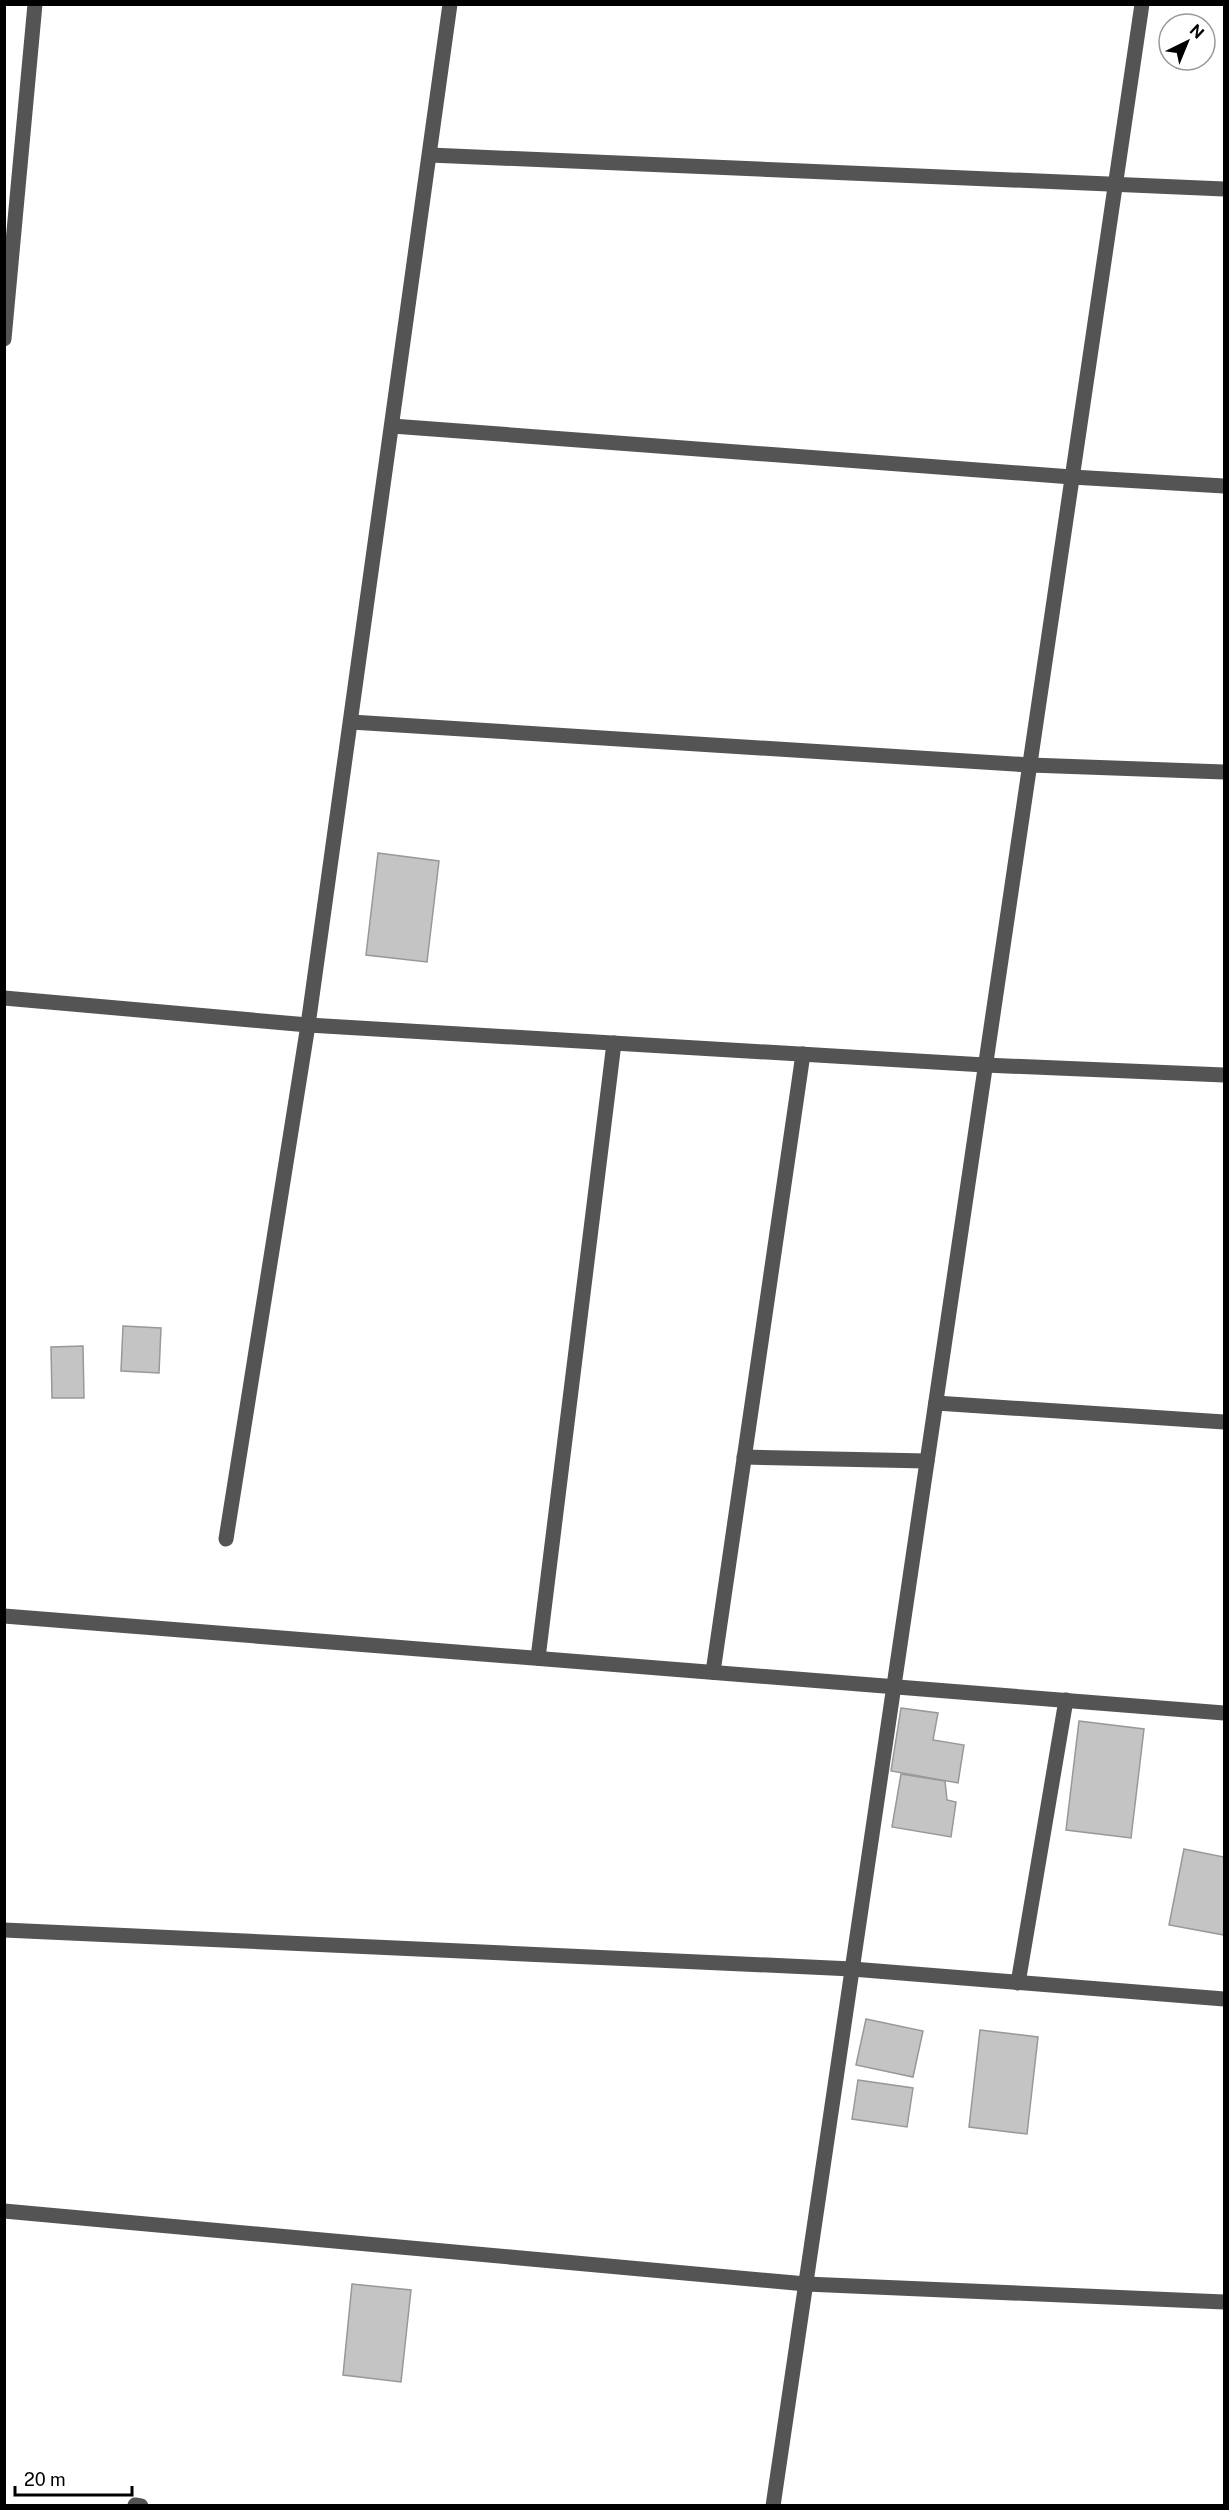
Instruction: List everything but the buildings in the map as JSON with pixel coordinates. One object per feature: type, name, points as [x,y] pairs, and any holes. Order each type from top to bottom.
[{"type":"street","points":[[4,339],[35,4]]},
{"type":"street","points":[[226,1539],[308,1025],[450,4]]},
{"type":"street","points":[[773,2505],[1142,4]]},
{"type":"street","points":[[429,155],[1224,189]]},
{"type":"street","points":[[392,426],[1072,477],[1224,486]]},
{"type":"street","points":[[351,722],[1030,765],[1224,772]]},
{"type":"street","points":[[4,998],[308,1025],[985,1065],[1224,1075]]},
{"type":"street","points":[[538,1658],[614,1043]]},
{"type":"street","points":[[713,1672],[803,1054]]},
{"type":"street","points":[[936,1402],[1224,1422]]},
{"type":"street","points":[[744,1457],[927,1461]]},
{"type":"street","points":[[4,1616],[1224,1713]]},
{"type":"street","points":[[1018,1983],[1066,1700]]},
{"type":"street","points":[[4,1930],[852,1970],[1224,1999]]},
{"type":"street","points":[[4,2211],[806,2284],[1224,2302]]},
{"type":"street","points":[[135,2505],[141,2505]]}]
